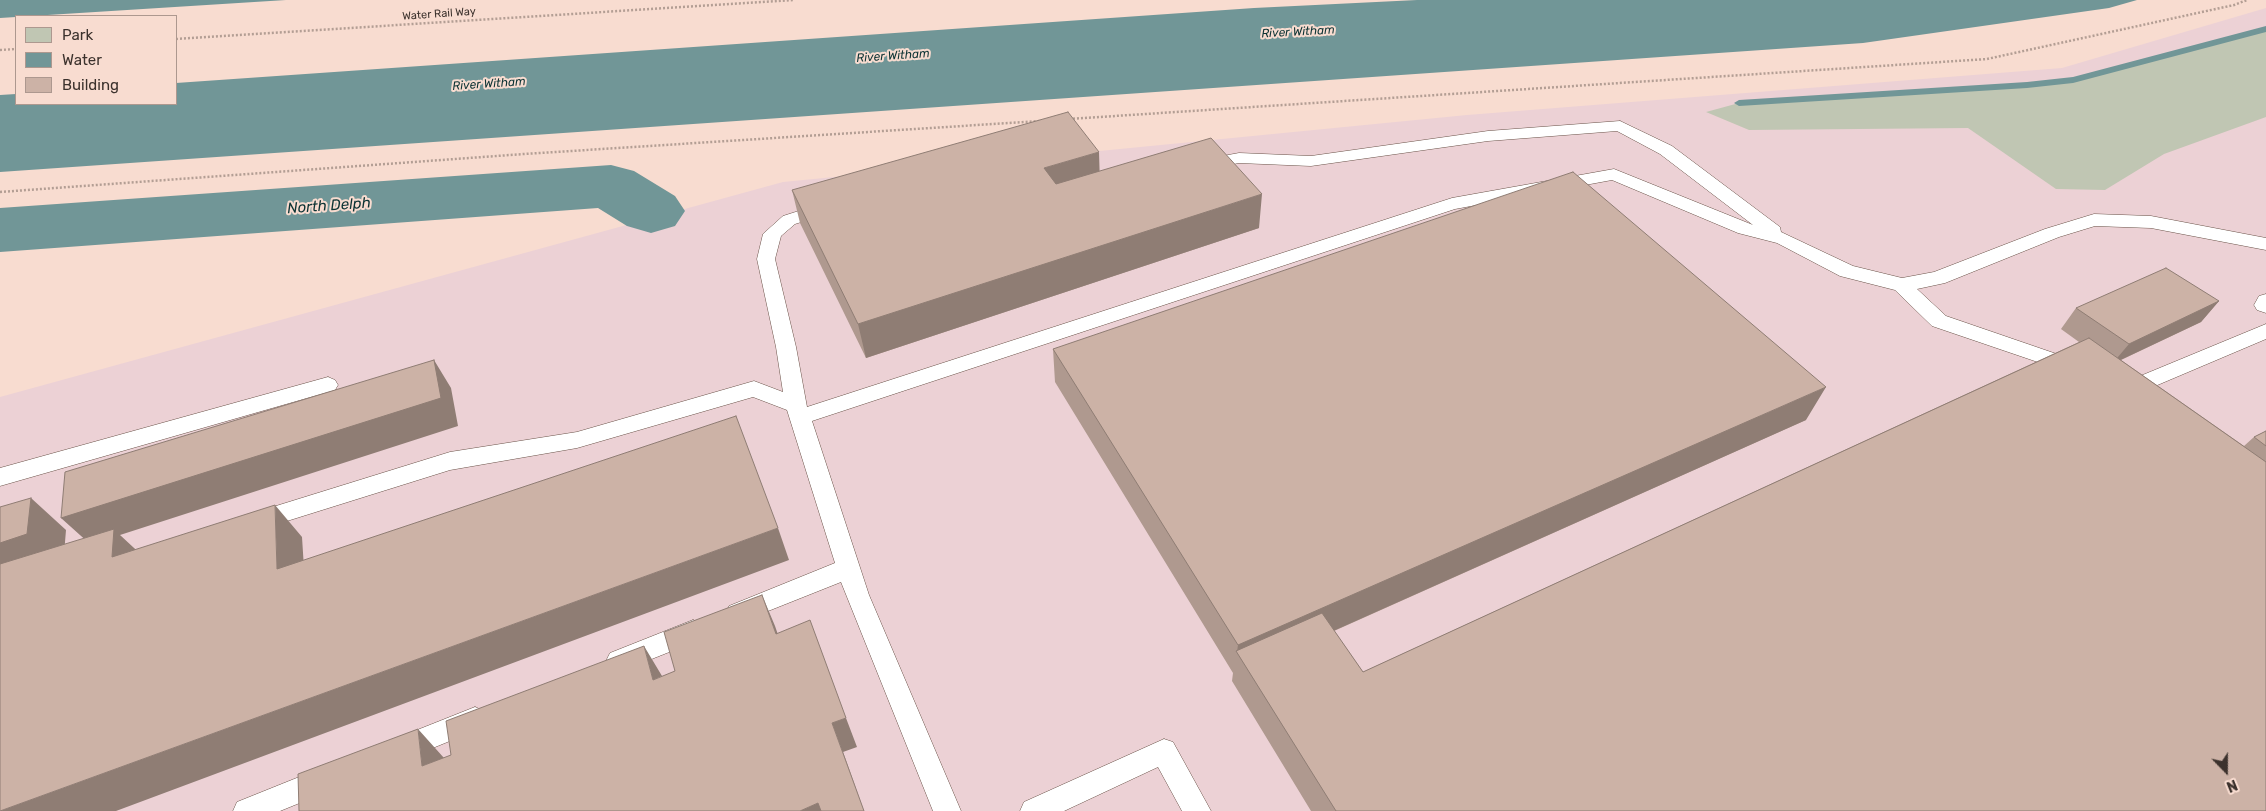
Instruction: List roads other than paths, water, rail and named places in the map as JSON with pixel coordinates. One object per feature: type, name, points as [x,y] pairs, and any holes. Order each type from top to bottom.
[{"type":"lane","points":[[1189,169],[1239,158],[1311,161],[1488,136],[1620,126],[1666,150],[1783,239]]},
{"type":"lane","points":[[240,527],[450,461],[577,440],[754,388],[798,411],[1452,204],[1614,174],[1745,228],[1783,239],[1847,271],[1902,285],[1938,278],[2052,233],[2094,220],[2151,222],[2266,244]]},
{"type":"lane","points":[[846,203],[789,220],[772,234],[766,260],[786,347],[798,411],[857,594],[946,811]]},
{"type":"lane","points":[[1902,285],[1939,321],[2134,387],[2266,331]]},
{"type":"lane","points":[[2266,301],[2264,304],[2266,306]]},
{"type":"lane","points":[[0,477],[328,385]]},
{"type":"lane","points":[[599,669],[849,568]]},
{"type":"lane","points":[[376,759],[497,710]]},
{"type":"lane","points":[[1034,811],[1164,751],[1197,811]]},
{"type":"lane","points":[[246,811],[348,770]]},
{"type":"water","points":[[0,0],[286,0],[48,15],[15,15],[15,17],[0,18]]},
{"type":"water","name":"River Witham","points":[[1417,0],[2137,0],[2109,8],[1863,43],[0,172],[0,95],[15,94],[15,105],[178,105],[178,83],[1254,8]]},
{"type":"waterway","points":[[1739,103],[2027,85],[2073,80],[2266,29]]},
{"type":"waterway","name":"North Delph","points":[[0,230],[611,186],[651,211]]}]
